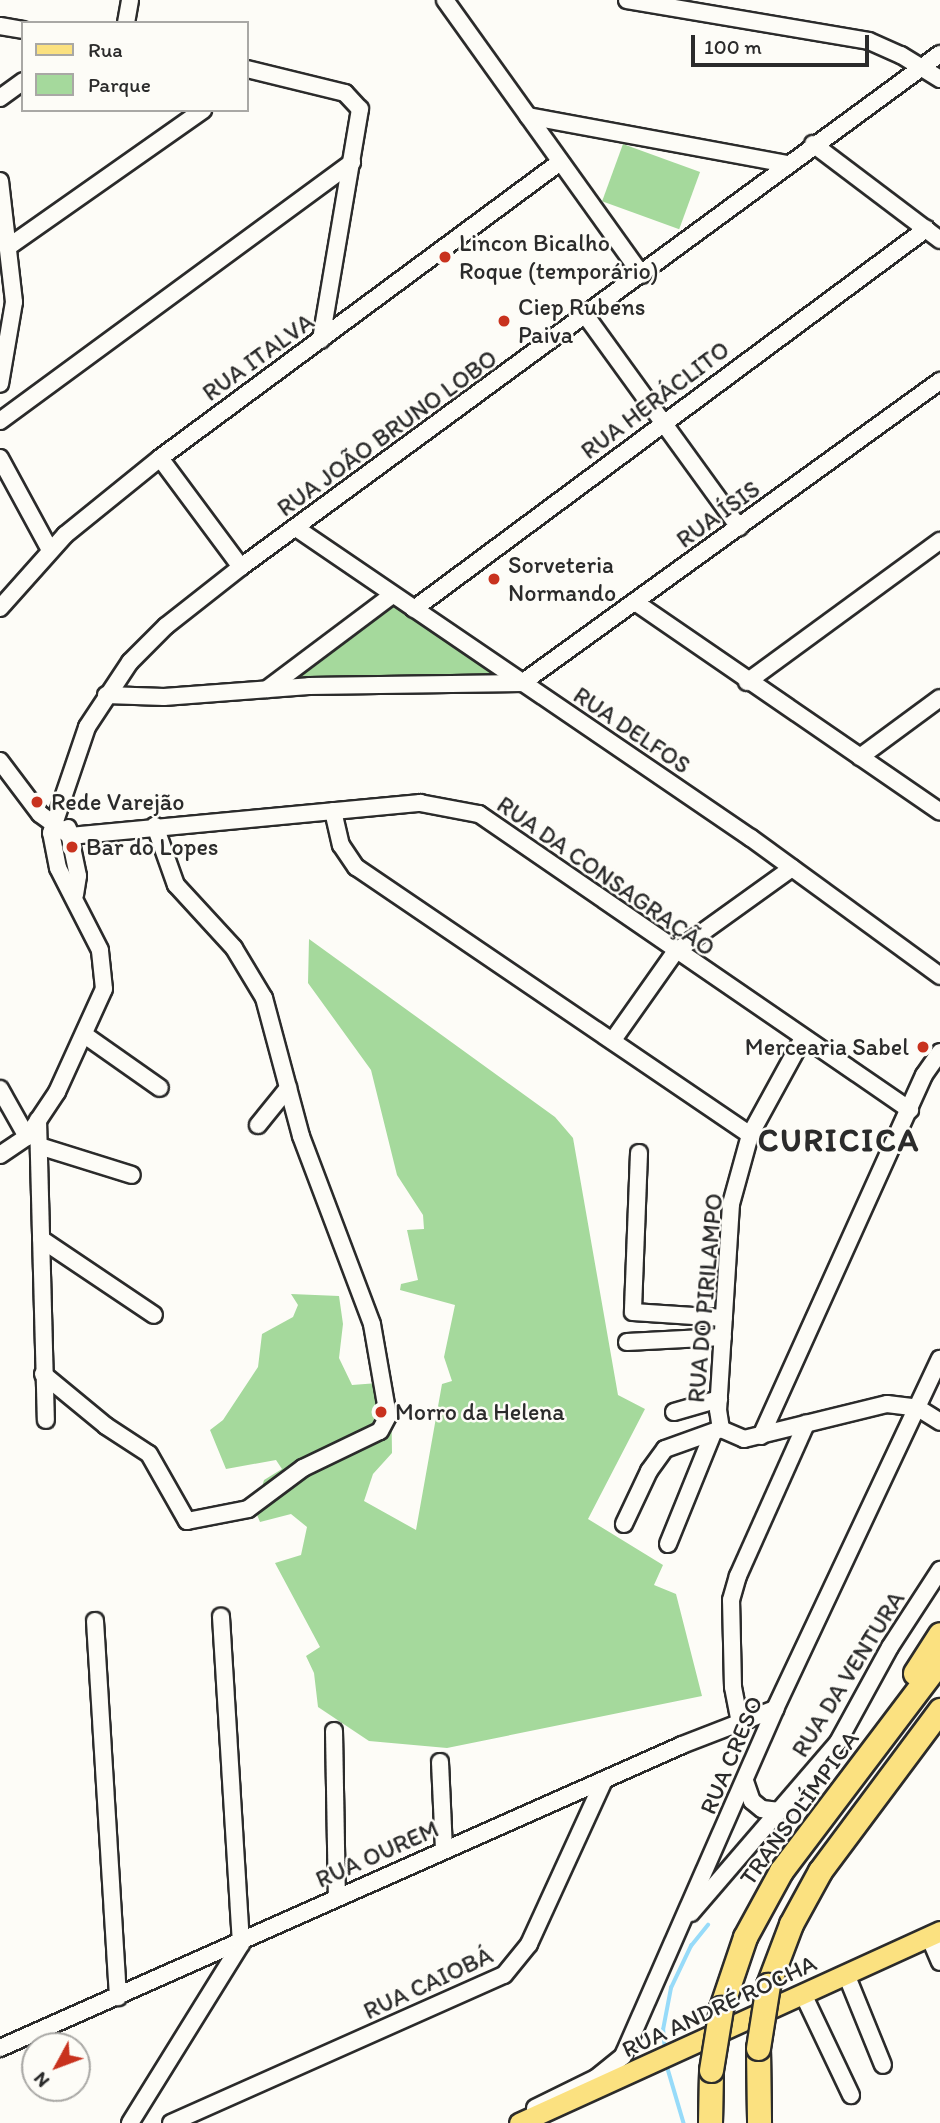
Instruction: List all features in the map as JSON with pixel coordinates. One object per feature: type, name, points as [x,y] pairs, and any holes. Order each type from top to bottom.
[{"type":"highway","points":[[841,1791],[940,1634]]},
{"type":"highway","name":"TRANSOLÍMPICA","points":[[710,2123],[711,2070],[721,2008],[758,1908],[841,1791],[940,1661]]},
{"type":"highway","points":[[760,2123],[758,2048],[768,1985],[791,1924],[820,1871],[940,1710]]},
{"type":"main road","name":"RUA ANDRÉ ROCHA","points":[[518,2123],[551,2116],[654,2064],[934,1933]]},
{"type":"street","points":[[126,21],[130,0]]},
{"type":"street","points":[[445,0],[642,275]]},
{"type":"street","points":[[627,0],[869,41],[921,66],[940,79]]},
{"type":"street","points":[[0,26],[21,30]]},
{"type":"street","name":"RUA JOÃO BRUNO LOBO","points":[[52,825],[62,804],[87,727],[106,695],[149,641],[241,567],[642,275],[813,144],[940,54]]},
{"type":"street","points":[[251,73],[353,99],[360,117],[321,340]]},
{"type":"street","points":[[0,98],[21,82]]},
{"type":"street","points":[[11,246],[200,112]]},
{"type":"street","points":[[528,116],[787,164]]},
{"type":"street","points":[[813,144],[940,240]]},
{"type":"street","points":[[0,421],[352,162]]},
{"type":"street","name":"RUA ITALVA","points":[[0,608],[50,550],[160,458],[560,162]]},
{"type":"street","points":[[0,181],[11,246],[14,302],[0,384]]},
{"type":"street","name":"RUA HERÁCLITO","points":[[414,609],[926,229]]},
{"type":"street","points":[[586,316],[739,527]]},
{"type":"street","name":"RUA ÍSIS","points":[[522,683],[940,381]]},
{"type":"street","points":[[0,458],[50,550]]},
{"type":"street","points":[[160,458],[241,567]]},
{"type":"street","name":"RUA DELFOS","points":[[296,527],[792,868],[938,973]]},
{"type":"street","points":[[747,682],[940,541]]},
{"type":"street","points":[[267,689],[392,595]]},
{"type":"street","points":[[635,602],[747,682],[940,812]]},
{"type":"street","points":[[106,695],[164,697],[267,689],[522,683]]},
{"type":"street","points":[[860,757],[940,698]]},
{"type":"street","points":[[0,761],[30,804],[52,825],[70,836]]},
{"type":"street","name":"RUA DA CONSAGRAÇÃO","points":[[70,836],[420,803],[479,814],[675,952],[909,1110]]},
{"type":"street","points":[[62,804],[78,876],[75,895]]},
{"type":"street","points":[[334,811],[341,845],[356,867],[750,1135]]},
{"type":"street","points":[[46,1420],[41,1239],[33,1141],[38,1120],[86,1036],[104,989],[105,971],[75,895],[58,868],[52,825]]},
{"type":"street","points":[[43,1374],[106,1426],[149,1454],[189,1526],[248,1509],[303,1468],[380,1431],[388,1416],[378,1347],[359,1280],[305,1148],[264,998],[234,948],[176,885],[155,826]]},
{"type":"street","points":[[613,1040],[675,952],[792,868]]},
{"type":"street","points":[[86,1036],[160,1088]]},
{"type":"street","name":"RUA DO PIRILAMPO","points":[[803,1038],[750,1135],[731,1204],[717,1431],[734,1438],[761,1436],[887,1404],[918,1408],[940,1422]]},
{"type":"street","points":[[761,1436],[920,1086],[940,1052]]},
{"type":"street","points":[[920,1086],[940,1079]]},
{"type":"street","points":[[258,1125],[288,1088]]},
{"type":"street","points":[[0,1089],[33,1141],[132,1175]]},
{"type":"street","points":[[5,1152],[33,1141]]},
{"type":"street","points":[[639,1153],[633,1312],[724,1318]]},
{"type":"street","points":[[41,1239],[154,1315]]},
{"type":"street","points":[[627,1342],[723,1337]]},
{"type":"street","name":"RUA CRESO","points":[[518,2123],[540,2104],[604,2073],[624,2056],[775,1709],[940,1359]]},
{"type":"street","points":[[674,1412],[719,1399]]},
{"type":"street","points":[[740,1723],[733,1687],[732,1600],[738,1576],[806,1424]]},
{"type":"street","points":[[624,1524],[658,1457],[677,1443],[717,1431]]},
{"type":"street","points":[[668,1544],[717,1431]]},
{"type":"street","name":"RUA DA VENTURA","points":[[681,1925],[782,1811],[838,1742],[890,1647],[940,1570]]},
{"type":"street","points":[[130,2123],[241,1944],[221,1617]]},
{"type":"street","points":[[95,1621],[118,1997]]},
{"type":"street","name":"RUA OUREM","points":[[0,2048],[241,1944],[337,1897],[443,1850],[775,1709]]},
{"type":"street","points":[[334,1731],[337,1897]]},
{"type":"street","points":[[440,1762],[443,1850]]},
{"type":"street","name":"RUA CAIOBÁ","points":[[171,2123],[504,1975],[529,1944],[604,1780]]},
{"type":"street","points":[[745,1781],[752,1801],[762,1809],[782,1811]]},
{"type":"street","points":[[934,1933],[940,1962]]},
{"type":"street","points":[[846,1974],[883,2065]]},
{"type":"street","points":[[803,1994],[851,2095]]},
{"type":"green space","points":[[623,144],[700,172],[679,229],[602,201]]},
{"type":"green space","points":[[392,595],[522,683],[267,689]]},
{"type":"green space","points":[[309,939],[555,1117],[573,1138],[618,1395],[645,1409],[588,1519],[663,1565],[654,1585],[676,1594],[702,1696],[447,1748],[369,1741],[318,1707],[314,1673],[306,1656],[320,1647],[275,1563],[301,1555],[307,1527],[291,1514],[260,1522],[255,1510],[264,1480],[282,1469],[276,1460],[226,1469],[210,1430],[223,1420],[258,1367],[262,1334],[293,1317],[298,1305],[291,1294],[339,1296],[343,1324],[339,1358],[352,1385],[391,1382],[392,1453],[373,1474],[364,1501],[416,1530],[442,1384],[452,1381],[444,1357],[455,1305],[400,1290],[401,1284],[418,1280],[407,1230],[424,1229],[423,1215],[397,1175],[371,1070],[308,983]]},
{"type":"waterway","points":[[665,2051],[663,2030],[671,1988],[691,1946],[708,1925]]},
{"type":"waterway","points":[[666,2062],[684,2123]]},
{"type":"place","name":"Lincon Bicalho Roque (temporário)","points":[[445,257]]},
{"type":"place","name":"Ciep Rubens Paiva","points":[[504,321]]},
{"type":"place","name":"Sorveteria Normando","points":[[494,579]]},
{"type":"place","name":"Rede Varejão","points":[[37,802]]},
{"type":"place","name":"Bar do Lopes","points":[[72,847]]},
{"type":"place","name":"Mercearia Sabel","points":[[923,1047]]},
{"type":"place","name":"Morro da Helena","points":[[381,1412]]},
{"type":"district","name":"CURICICA","points":[[839,1140]]}]
